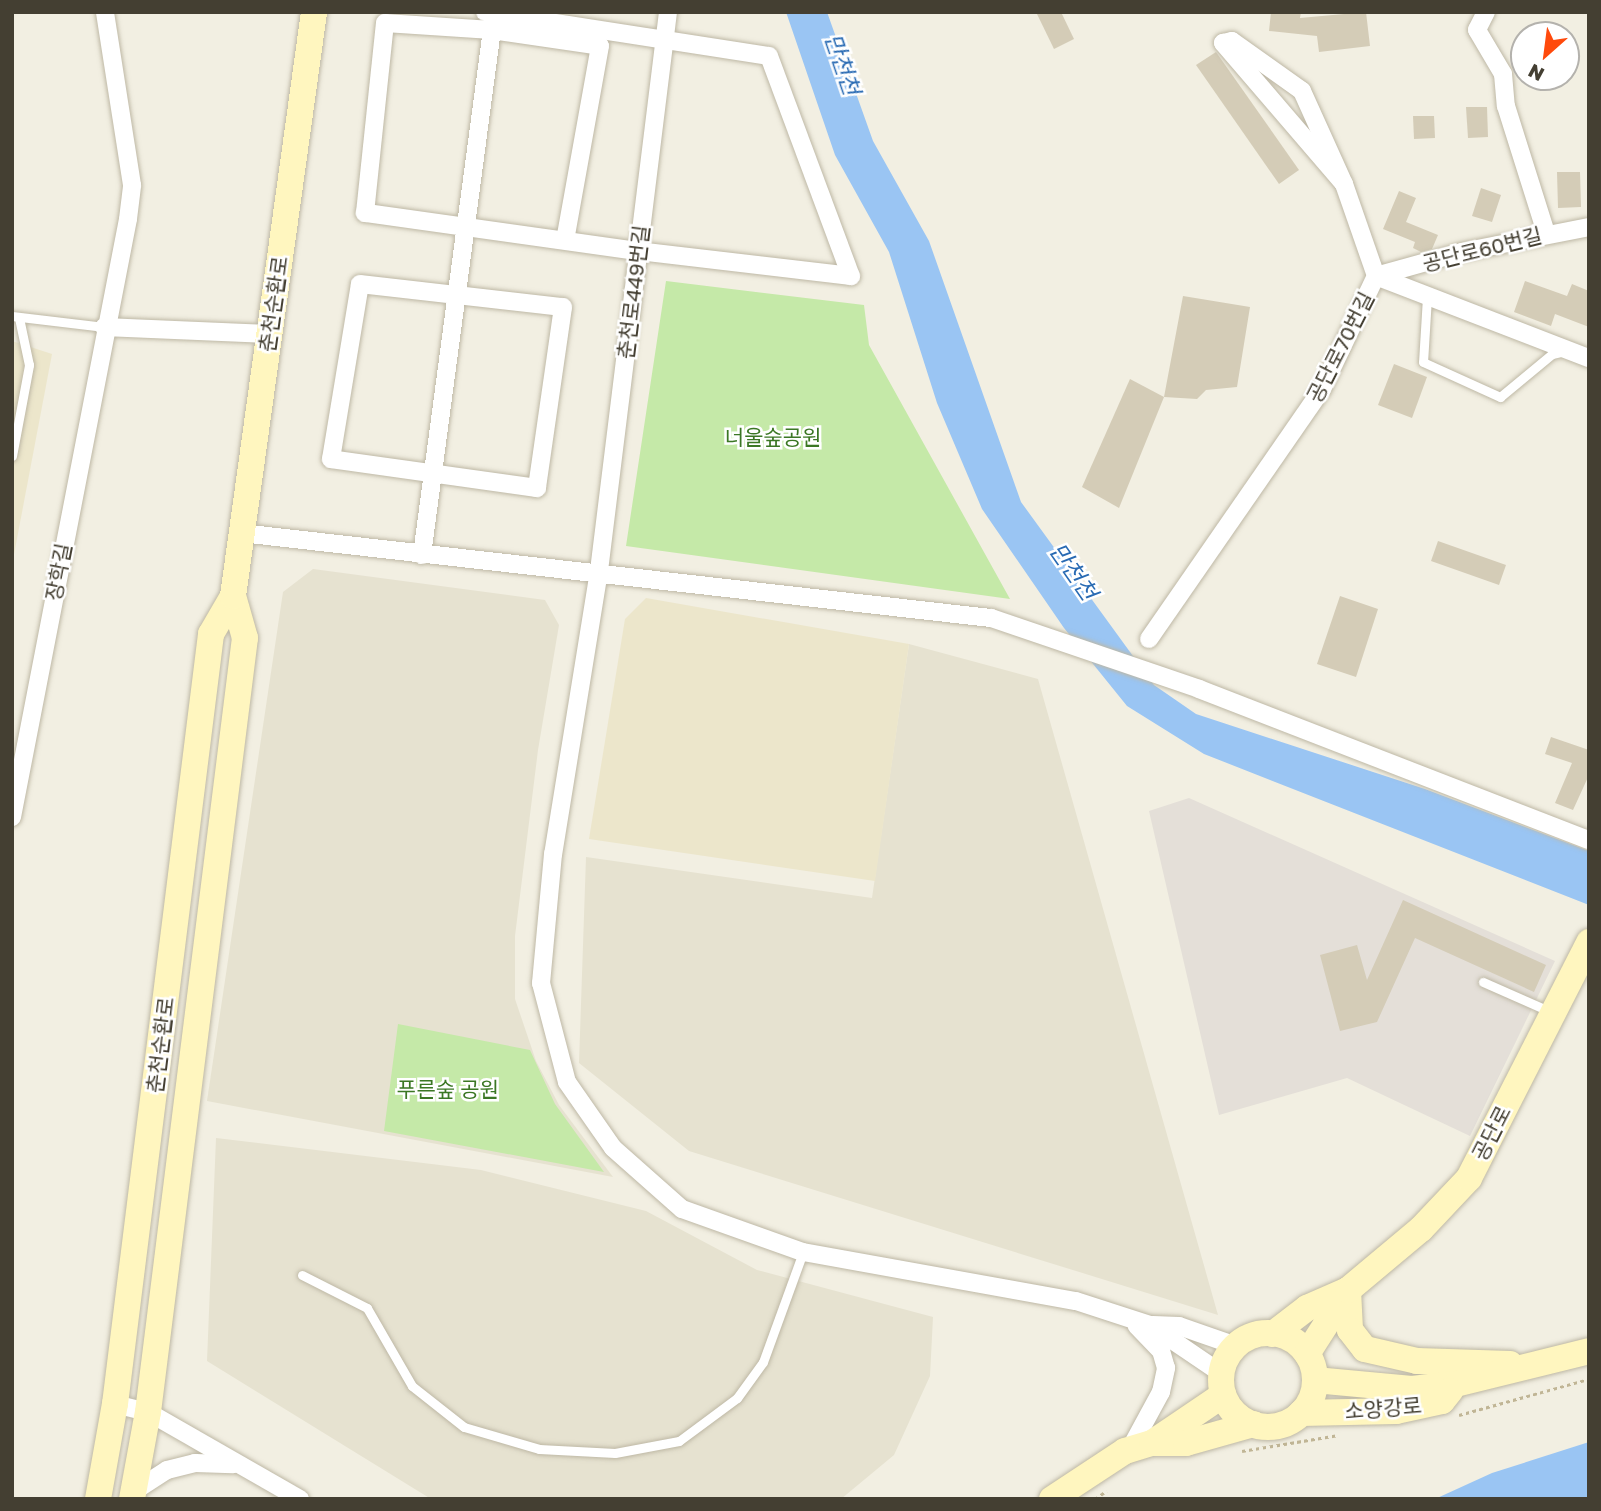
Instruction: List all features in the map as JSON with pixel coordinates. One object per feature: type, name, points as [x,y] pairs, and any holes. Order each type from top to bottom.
[{"type":"street","name":"장학길","points":[[12,817],[132,185],[105,12]]},
{"type":"street","name":"춘천순환로","points":[[98,1499],[115,1404],[211,634],[233,596],[314,12]]},
{"type":"street","points":[[485,12],[582,19],[664,41],[769,55],[851,276],[637,251],[365,214],[385,23],[492,30],[600,46],[565,240]]},
{"type":"street","name":"춘천로449번길","points":[[668,12],[599,571],[553,855],[541,983],[550,1030],[567,1082],[613,1148],[682,1209],[803,1252],[1076,1301],[1150,1325]]},
{"type":"street","points":[[1486,12],[1477,30],[1503,74],[1506,106],[1546,233]]},
{"type":"street","points":[[422,555],[457,295],[463,228],[492,30]]},
{"type":"street","points":[[1345,184],[1223,43],[1231,41],[1302,91],[1345,184],[1376,276]]},
{"type":"street","name":"공단로60번길","points":[[1376,276],[1546,233],[1589,227]]},
{"type":"street","name":"공단로70번길","points":[[1149,639],[1322,389],[1376,276],[1589,358]]},
{"type":"street","points":[[360,284],[562,307],[537,488],[434,475],[331,458],[360,284]]},
{"type":"street","points":[[104,327],[269,334]]},
{"type":"street","points":[[241,533],[422,555],[599,571],[991,618],[1199,689],[1589,840]]},
{"type":"street","name":"춘천순환로","points":[[133,1495],[148,1412],[245,638],[233,596]]},
{"type":"street","name":"공단로","points":[[1273,1334],[1307,1308],[1348,1290],[1421,1229],[1469,1178],[1589,942]]},
{"type":"street","points":[[1348,1290],[1350,1329],[1365,1349],[1417,1361],[1524,1366]]},
{"type":"street","name":"공단로","points":[[1307,1354],[1348,1290]]},
{"type":"street","points":[[1129,1319],[1161,1351],[1166,1368],[1161,1392],[1141,1446]]},
{"type":"street","points":[[1150,1325],[1179,1326],[1236,1346]]},
{"type":"street","points":[[1150,1325],[1223,1384],[1235,1413],[1252,1424]]},
{"type":"street","points":[[1052,1499],[1104,1460],[1141,1446],[1223,1384],[1236,1346],[1253,1336],[1273,1334],[1292,1340],[1307,1354],[1315,1380],[1301,1413],[1284,1424],[1252,1424],[1186,1444],[1141,1446]]},
{"type":"street","name":"소양강로","points":[[1315,1380],[1374,1389],[1456,1384],[1589,1351]]},
{"type":"street","name":"소양강로","points":[[1301,1413],[1423,1406],[1442,1401],[1456,1384]]},
{"type":"street","points":[[115,1404],[148,1412],[300,1499]]},
{"type":"street","points":[[133,1495],[167,1470],[195,1463],[236,1464]]},
{"type":"lane","points":[[1427,297],[1423,362],[1500,397],[1552,354],[1567,350]]},
{"type":"lane","points":[[12,456],[29,365],[16,317],[104,327]]},
{"type":"lane","points":[[1483,982],[1552,1013]]},
{"type":"lane","points":[[302,1275],[368,1308],[412,1386],[464,1427],[539,1449],[615,1453],[679,1441],[737,1398],[768,1351],[803,1252]]},
{"type":"shaded area","points":[[12,341],[52,354],[12,565]]},
{"type":"shaded area","points":[[313,569],[545,600],[559,625],[538,750],[515,936],[515,999],[536,1061],[559,1105],[613,1177],[207,1101],[283,592]]},
{"type":"shaded area","points":[[646,598],[909,644],[875,881],[589,839],[625,619]]},
{"type":"shaded area","points":[[909,644],[1038,679],[1218,1315],[689,1151],[579,1063],[586,857],[872,898]]},
{"type":"shaded area","points":[[1189,798],[1555,961],[1470,1136],[1347,1078],[1219,1115],[1149,811]]},
{"type":"shaded area","points":[[216,1138],[481,1170],[646,1211],[757,1270],[933,1317],[930,1376],[894,1455],[841,1499],[431,1499],[207,1361]]},
{"type":"green space","name":"너울숲공원","points":[[666,281],[864,305],[869,345],[1010,599],[626,546]]},
{"type":"green space","name":"푸른숲 공원","points":[[398,1024],[530,1050],[555,1104],[604,1172],[384,1131]]},
{"type":"water","name":"만천천","points":[[786,12],[827,12],[873,141],[929,241],[1021,502],[1154,685],[1196,714],[1425,789],[1589,851],[1589,905],[1204,754],[1127,706],[1064,628],[982,509],[937,403],[889,252],[835,155]]},
{"type":"water","points":[[1589,1442],[1589,1499],[1435,1499],[1492,1473]]},
{"type":"building","points":[[1036,12],[1061,12],[1074,39],[1054,49]]},
{"type":"building","points":[[1271,12],[1301,12],[1300,18],[1366,12],[1370,46],[1319,52],[1317,36],[1269,31]]},
{"type":"building","points":[[1216,52],[1299,170],[1279,184],[1196,65]]},
{"type":"building","points":[[1466,107],[1487,107],[1488,137],[1468,138]]},
{"type":"building","points":[[1413,116],[1434,116],[1435,138],[1414,139]]},
{"type":"building","points":[[1557,172],[1580,172],[1581,207],[1558,208]]},
{"type":"building","points":[[1481,188],[1501,195],[1492,222],[1472,216]]},
{"type":"building","points":[[1399,191],[1416,198],[1406,222],[1438,235],[1432,249],[1421,252],[1413,248],[1415,242],[1383,229]]},
{"type":"building","points":[[1525,281],[1567,296],[1572,284],[1589,291],[1589,327],[1555,314],[1551,326],[1514,312]]},
{"type":"building","points":[[1183,296],[1250,307],[1237,387],[1206,390],[1197,399],[1164,397]]},
{"type":"building","points":[[1394,364],[1427,377],[1412,418],[1378,405]]},
{"type":"building","points":[[1130,379],[1164,397],[1119,508],[1082,487]]},
{"type":"building","points":[[1438,541],[1506,565],[1499,585],[1431,561]]},
{"type":"building","points":[[1340,596],[1378,609],[1356,677],[1317,664]]},
{"type":"building","points":[[1551,737],[1589,750],[1589,775],[1573,810],[1555,803],[1572,763],[1545,754]]},
{"type":"building","points":[[1403,900],[1546,965],[1534,992],[1415,938],[1377,1022],[1340,1031],[1320,955],[1357,945],[1367,980]]}]
